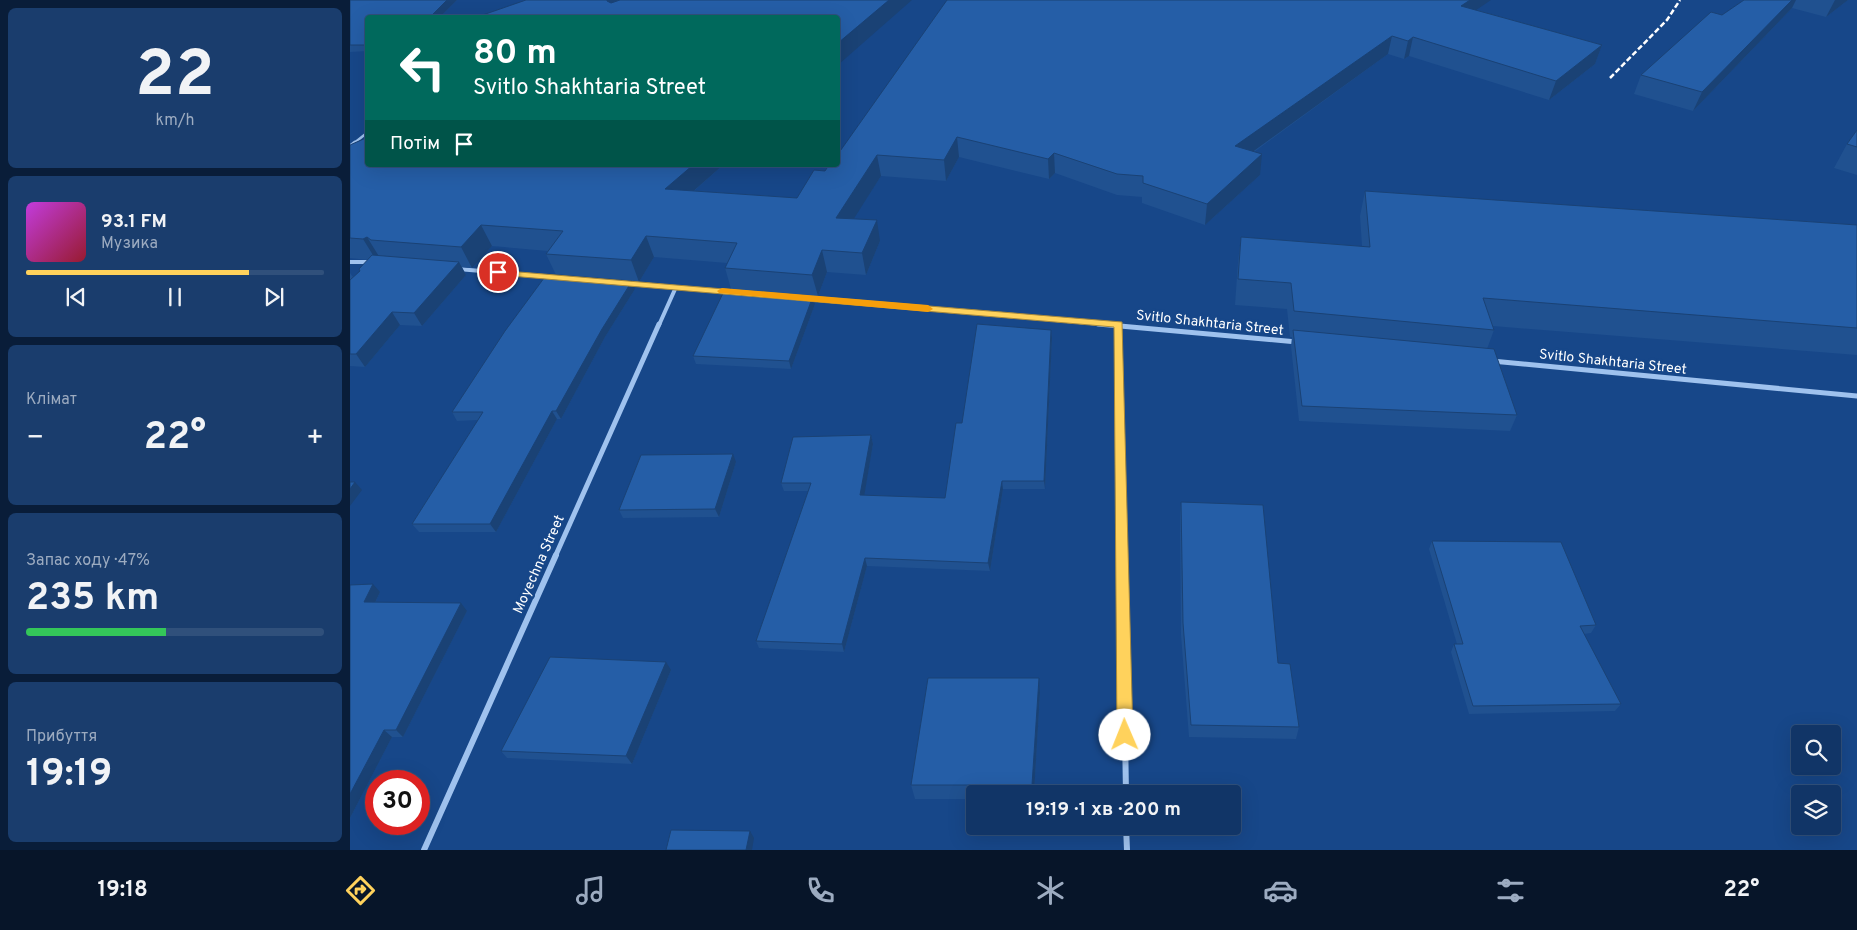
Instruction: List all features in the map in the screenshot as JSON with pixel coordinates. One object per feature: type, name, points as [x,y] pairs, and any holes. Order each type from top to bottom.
[{"type":"street","points":[[350,262],[380,262],[374,269]]},
{"type":"street","points":[[449,268],[557,277]]},
{"type":"street","points":[[617,282],[735,292]]},
{"type":"street","name":"Moyechna Street","points":[[424,850],[676,287]]},
{"type":"street","name":"Svitlo Shakhtaria Street","points":[[804,298],[1306,343]]},
{"type":"street","points":[[1119,325],[1126,785]]},
{"type":"street","name":"Svitlo Shakhtaria Street","points":[[1483,360],[1857,396]]},
{"type":"street","points":[[1126,835],[1127,850]]},
{"type":"lane","points":[[350,146],[365,134]]},
{"type":"building","points":[[350,0],[447,0],[432,15],[365,15],[365,45],[350,45]]},
{"type":"building","points":[[526,0],[607,0],[611,3],[620,0],[889,0],[840,41],[840,15],[483,15]]},
{"type":"building","points":[[947,0],[1470,0],[1461,6],[1602,45],[1556,81],[1413,37],[1408,41],[1392,36],[1235,146],[1262,154],[1207,204],[1143,183],[1143,176],[1117,174],[1054,153],[1048,159],[957,137],[944,160],[877,155],[836,218],[877,220],[862,253],[822,250],[812,275],[725,268],[737,243],[646,236],[631,260],[546,254],[563,231],[481,225],[461,247],[371,240],[367,237],[363,239],[350,238],[350,145],[365,138],[365,167],[691,167],[665,189],[797,198],[814,170],[825,171],[828,167],[840,167],[840,151]]},
{"type":"building","points":[[1744,0],[1792,0],[1702,92],[1641,75],[1711,12],[1722,15]]},
{"type":"building","points":[[1857,130],[1857,147],[1847,144]]},
{"type":"building","points":[[1365,191],[1857,225],[1857,328],[1483,298],[1494,330],[1294,311],[1291,283],[1238,279],[1241,237],[1370,247]]},
{"type":"building","points":[[372,255],[459,262],[414,313],[392,312],[356,354],[350,354],[350,280],[360,271],[359,269]]},
{"type":"building","points":[[547,274],[632,281],[602,329],[556,411],[552,411],[490,524],[412,524],[483,412],[452,412],[505,331]]},
{"type":"building","points":[[725,289],[813,296],[789,361],[693,356]]},
{"type":"building","points":[[977,324],[1051,330],[1044,481],[1002,481],[988,563],[865,558],[842,644],[756,641],[811,483],[781,483],[793,437],[871,435],[860,495],[945,498],[956,423],[962,423]]},
{"type":"building","points":[[1293,330],[1494,349],[1517,415],[1302,406]]},
{"type":"building","points":[[733,454],[715,509],[619,510],[641,455]]},
{"type":"building","points":[[350,482],[355,482],[350,489]]},
{"type":"building","points":[[1181,502],[1263,505],[1278,663],[1290,664],[1299,727],[1191,725],[1183,623]]},
{"type":"building","points":[[1432,541],[1561,542],[1596,625],[1580,626],[1621,704],[1473,706],[1454,644],[1463,644]]},
{"type":"building","points":[[373,584],[364,602],[461,603],[396,730],[384,730],[350,794],[350,585]]},
{"type":"building","points":[[550,657],[666,662],[626,756],[501,751]]},
{"type":"building","points":[[928,678],[1039,678],[1032,785],[911,785]]},
{"type":"building","points":[[671,830],[750,831],[746,850],[666,850]]},
{"type":"railway","points":[[1610,78],[1667,20],[1680,0]]},
{"type":"slow traffic","points":[[722,291],[928,309]]},
{"type":"route","points":[[498,272],[1119,325],[1125,735]]}]
